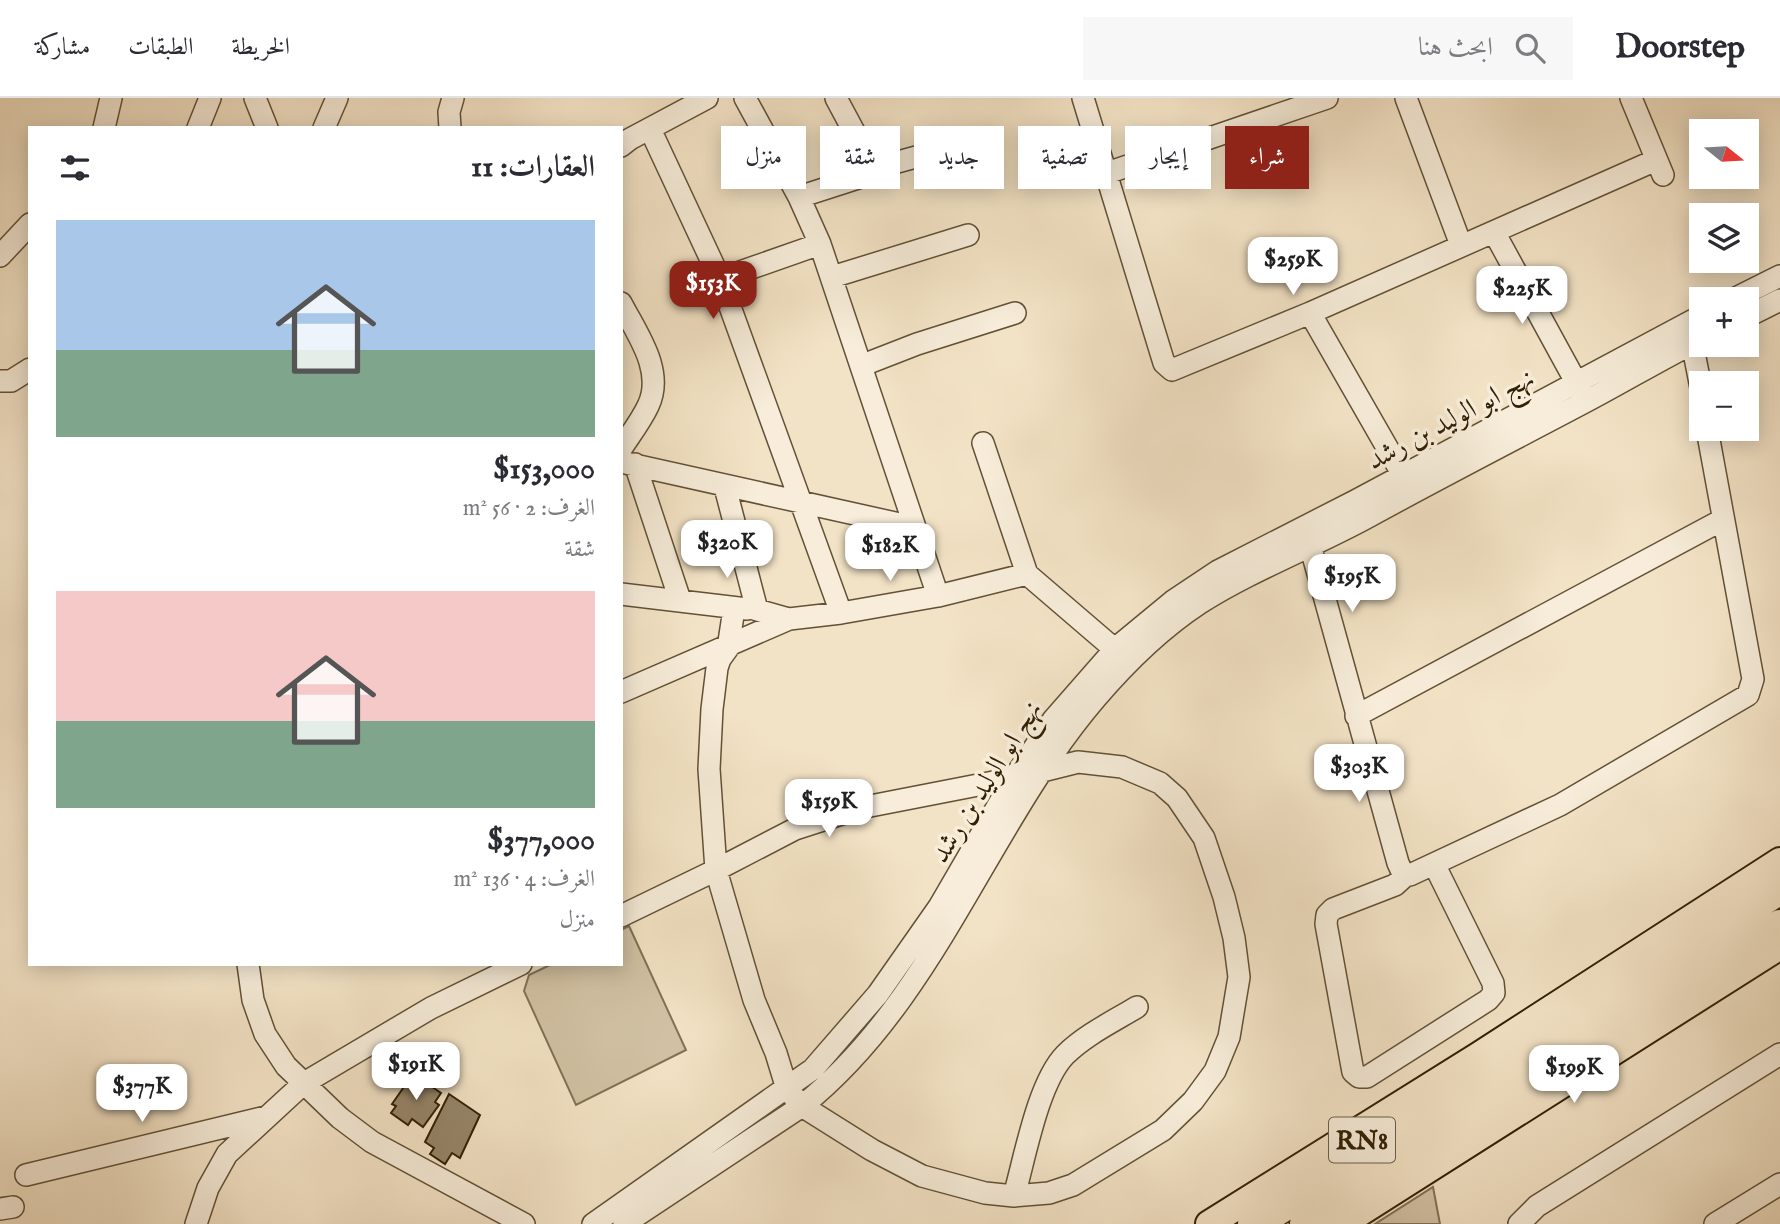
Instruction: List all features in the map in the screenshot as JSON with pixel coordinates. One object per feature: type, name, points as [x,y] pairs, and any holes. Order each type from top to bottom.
[{"type":"highway","name":"RN8","points":[[1254,1224],[1780,888]]},
{"type":"highway","name":"RN8","points":[[1306,1224],[1780,926]]},
{"type":"highway","name":"RN8","points":[[1508,1098],[1780,945]]},
{"type":"highway","name":"RN8","points":[[1245,1224],[1478,1056]]},
{"type":"highway","name":"RN8","points":[[1314,1224],[1391,1171]]},
{"type":"main road","points":[[1209,1224],[1478,1056],[1780,861]]},
{"type":"main road","points":[[1342,1224],[1780,945]]},
{"type":"street","points":[[104,126],[111,98]]},
{"type":"street","points":[[199,126],[210,98]]},
{"type":"street","points":[[255,98],[266,126]]},
{"type":"street","points":[[325,126],[337,98]]},
{"type":"street","points":[[450,126],[449,111],[453,98]]},
{"type":"street","points":[[624,141],[650,130],[707,98]]},
{"type":"street","points":[[745,98],[799,197],[820,244],[863,365],[913,527],[938,596]]},
{"type":"street","points":[[836,98],[851,126]]},
{"type":"street","points":[[1083,98],[1092,126]]},
{"type":"street","points":[[1111,172],[1327,98]]},
{"type":"street","points":[[1406,98],[1461,245]]},
{"type":"street","points":[[1111,186],[1164,363],[1169,369],[1175,370],[1461,245],[1659,168],[1631,98]]},
{"type":"street","points":[[650,130],[720,279],[841,613]]},
{"type":"street","points":[[799,197],[824,189]]},
{"type":"street","points":[[0,256],[28,225]]},
{"type":"street","points":[[1494,232],[1582,392]]},
{"type":"street","points":[[832,278],[968,235]]},
{"type":"street","points":[[720,279],[820,244]]},
{"type":"street","points":[[1758,287],[1780,276]]},
{"type":"street","points":[[1759,310],[1780,300]]},
{"type":"street","points":[[623,307],[652,365],[654,379],[654,392],[626,458],[680,600]]},
{"type":"street","points":[[863,365],[917,344],[1015,313]]},
{"type":"street","points":[[1310,313],[1407,483]]},
{"type":"street","name":"نهج ابو الوليد بن رشد","points":[[593,1224],[813,1069],[844,1035],[907,955],[961,872],[1014,778],[1053,720],[1123,655],[1199,604],[1308,537],[1689,334]]},
{"type":"street","points":[[0,381],[11,381],[28,370]]},
{"type":"street","points":[[1434,864],[1493,983],[1494,993],[1488,1000],[1367,1077],[1359,1077],[1353,1072],[1326,924],[1327,915],[1333,909],[1395,885],[1406,875],[1560,805],[1748,695],[1753,679],[1709,441]]},
{"type":"street","points":[[983,443],[1027,574],[1123,655]]},
{"type":"street","points":[[626,458],[724,487],[913,527]]},
{"type":"street","points":[[724,487],[757,610]]},
{"type":"street","points":[[1356,716],[1722,520]]},
{"type":"street","points":[[1308,537],[1398,863],[1406,875]]},
{"type":"street","points":[[623,691],[728,648],[789,619],[938,596],[1027,574]]},
{"type":"street","points":[[623,594],[757,610],[789,619]]},
{"type":"street","points":[[623,915],[716,870],[795,829],[826,818],[905,798],[1014,778],[1078,762],[1122,766],[1160,783],[1177,798],[1204,838],[1234,938],[1238,977],[1229,1037],[1215,1071],[1193,1101],[1154,1136],[1073,1185],[1049,1193],[1014,1196],[960,1188],[922,1176],[872,1150],[802,1106],[788,1089],[754,1000],[716,870],[709,769],[712,709],[717,668],[728,648],[734,609]]},
{"type":"street","name":"نهج ابو الوليد بن رشد","points":[[625,1224],[802,1106],[827,1086],[856,1054],[921,969],[1040,772],[1123,655]]},
{"type":"street","points":[[248,966],[253,1000],[265,1034],[286,1066],[340,1118],[372,1142],[524,1224]]},
{"type":"street","points":[[195,1224],[208,1188],[227,1154],[304,1083],[431,1007],[517,966]]},
{"type":"street","points":[[1014,1196],[1045,1089],[1054,1069],[1081,1042],[1137,1007]]},
{"type":"street","points":[[1518,1224],[1537,1206],[1780,1054]]},
{"type":"street","points":[[26,1175],[268,1116]]},
{"type":"street","points":[[1716,1224],[1744,1216],[1780,1184]]},
{"type":"shaded area","points":[[629,926],[686,1050],[576,1105],[524,991],[529,975],[548,966],[623,966],[623,929]]},
{"type":"shaded area","points":[[1433,1187],[1440,1224],[1375,1224]]},
{"type":"building","points":[[413,1074],[441,1093],[435,1102],[439,1105],[423,1127],[412,1119],[408,1125],[391,1113],[396,1106],[392,1104]]},
{"type":"building","points":[[449,1094],[480,1115],[460,1158],[452,1153],[445,1164],[430,1154],[434,1148],[425,1142]]}]
